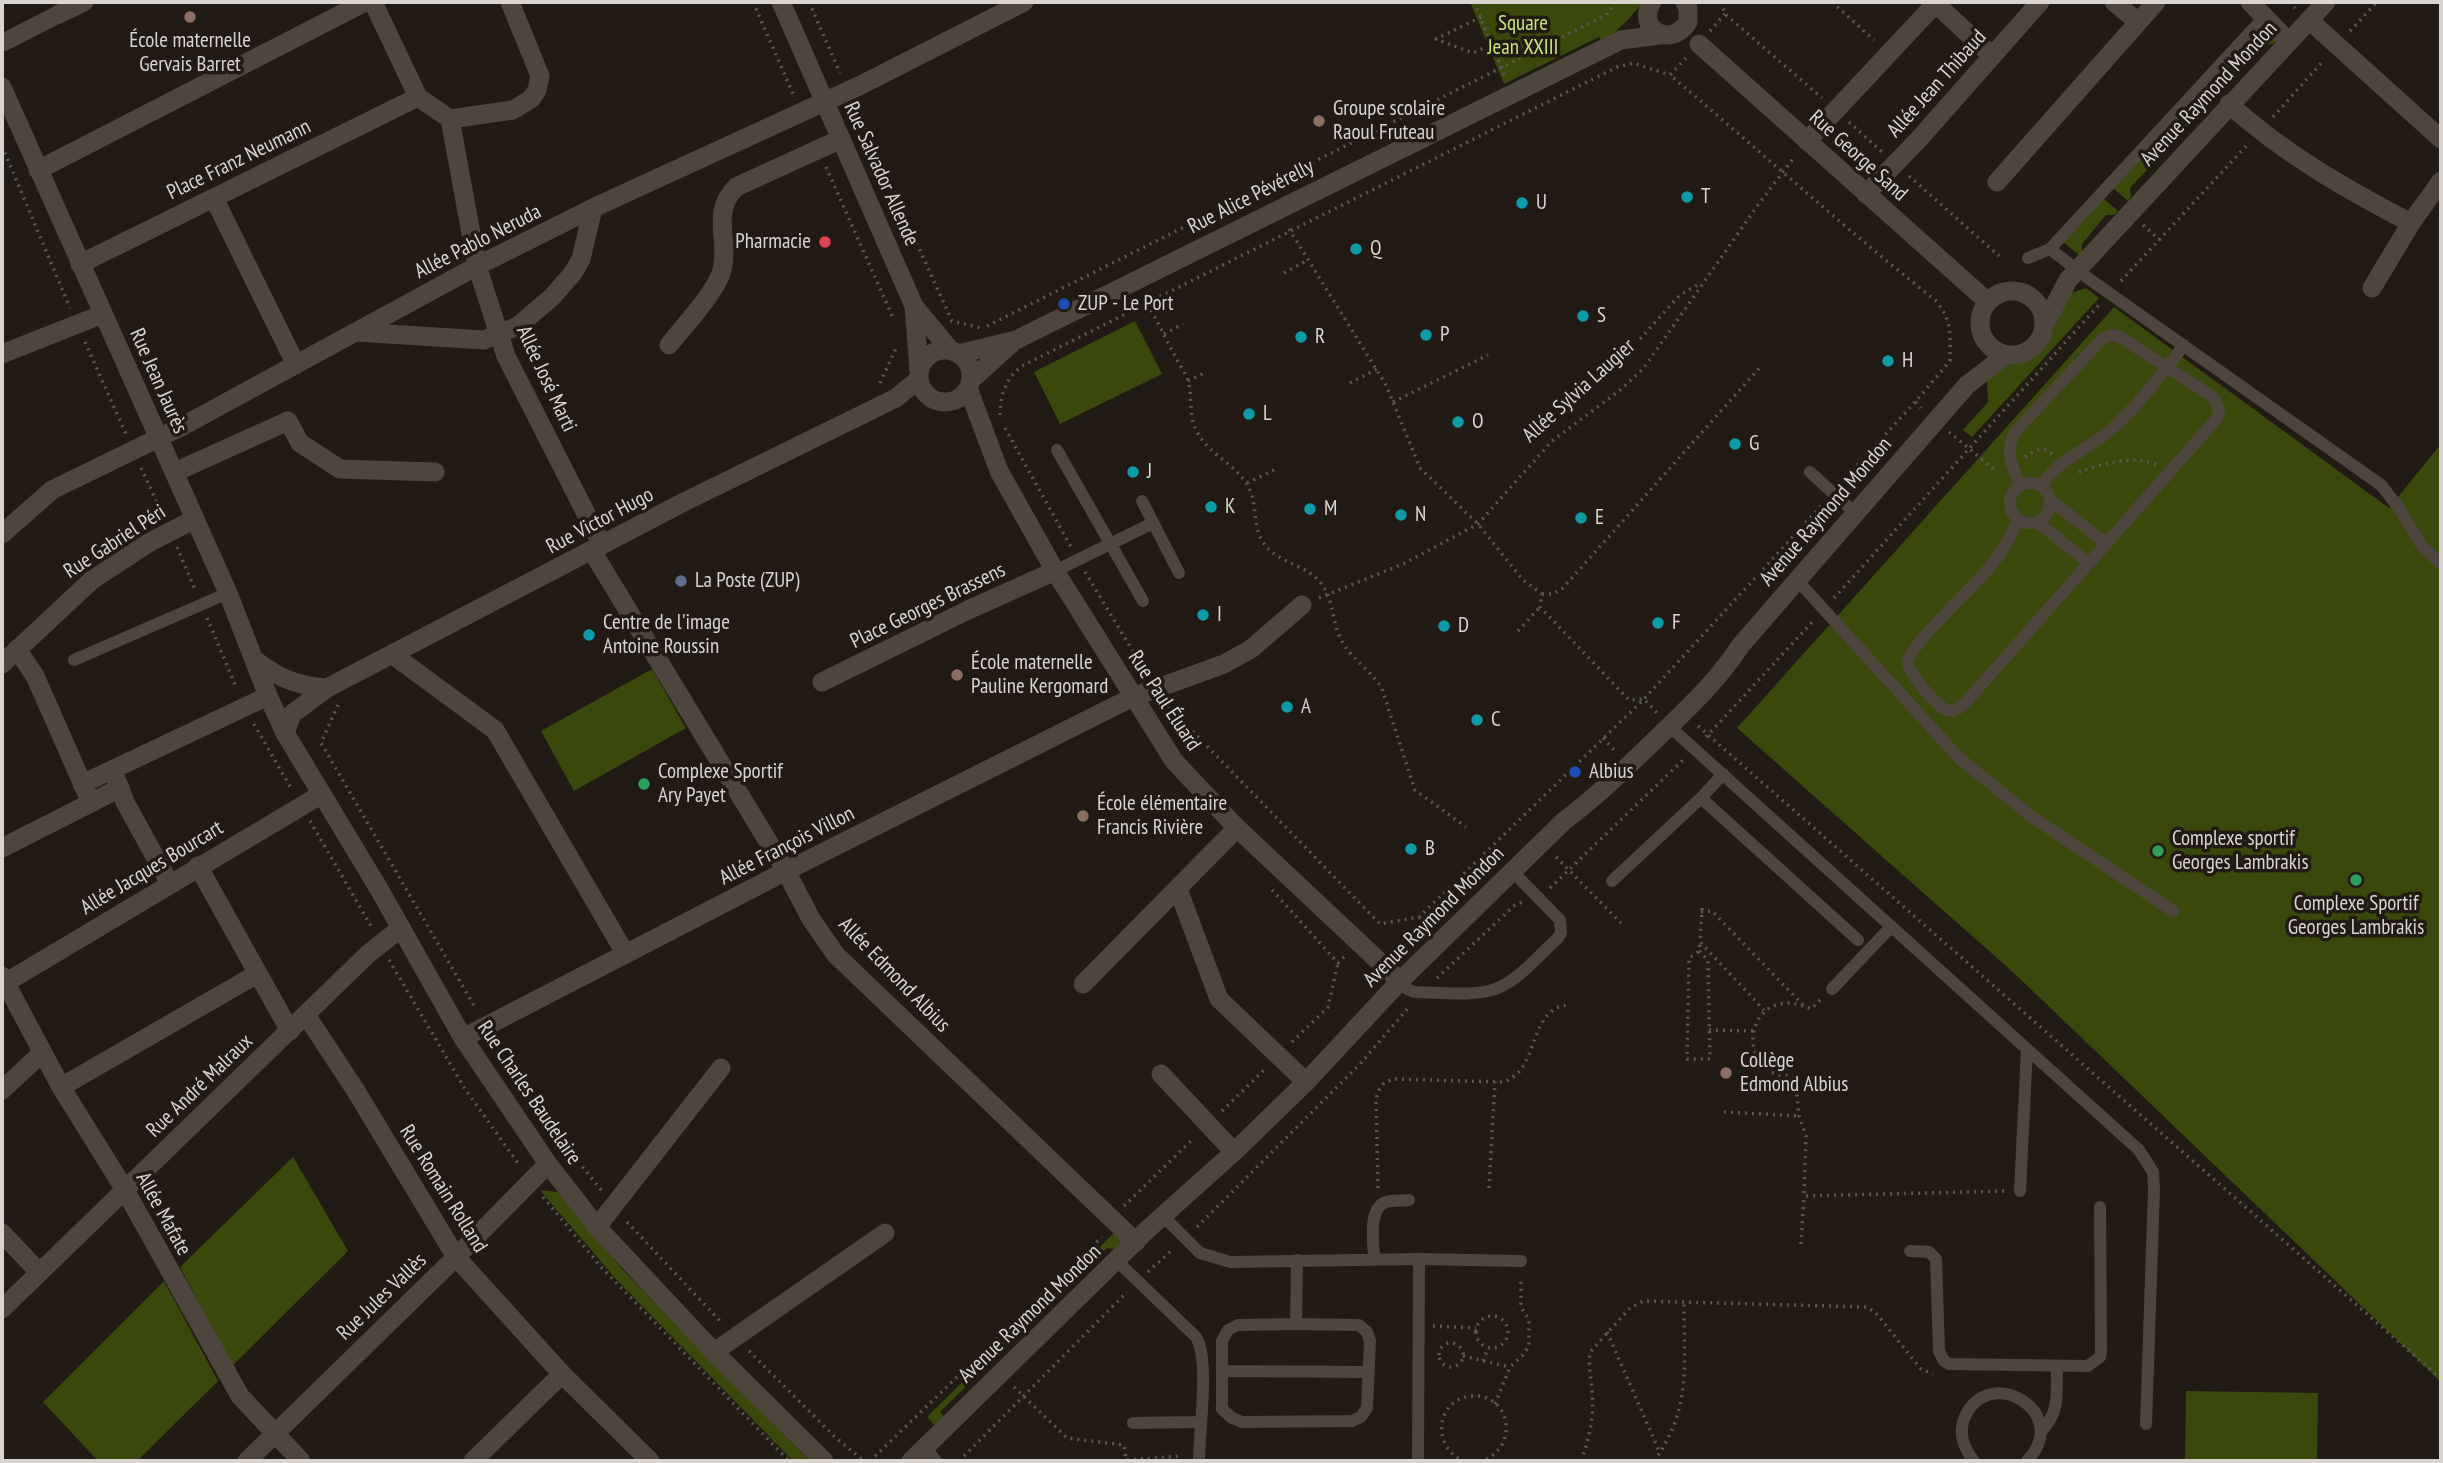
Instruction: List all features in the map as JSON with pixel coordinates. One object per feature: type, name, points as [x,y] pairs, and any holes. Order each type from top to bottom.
[{"type":"street","points":[[4,41],[84,2]]},
{"type":"street","points":[[38,170],[365,2]]},
{"type":"street","points":[[373,2],[418,97],[450,119],[513,110],[531,99],[537,90],[540,76],[510,2]]},
{"type":"street","name":"Rue Salvador Allende","points":[[781,2],[914,306],[919,375]]},
{"type":"street","name":"Allée Pablo Neruda","points":[[2,534],[52,490],[159,438],[477,266],[593,208],[848,90],[1024,2]]},
{"type":"street","points":[[1807,141],[1935,2],[1992,56]]},
{"type":"street","name":"Allée Jean Thibaud","points":[[1866,194],[2040,2]]},
{"type":"street","points":[[2114,2],[2138,23]]},
{"type":"street","points":[[1997,182],[2156,2]]},
{"type":"street","points":[[2250,2],[2289,42]]},
{"type":"street","name":"Avenue Raymond Mondon","points":[[2044,326],[2052,307],[2073,275],[2326,2]]},
{"type":"street","points":[[1649,8],[1648,23],[1683,43],[1699,44],[1697,27],[1687,8]]},
{"type":"street","name":"Rue Alice Pévérelly","points":[[1621,40],[1649,8]]},
{"type":"street","points":[[1665,35],[1677,34],[1684,29],[1687,8]]},
{"type":"street","points":[[2309,20],[2441,139]]},
{"type":"street","name":"Rue Alice Pévérelly","points":[[955,353],[1016,340],[1621,40],[1665,35]]},
{"type":"street","name":"Rue George Sand","points":[[1699,44],[1988,302]]},
{"type":"street","name":"Rue Jean Jaurès","points":[[2,87],[8,121],[38,170],[228,593],[268,696]]},
{"type":"street","name":"Place Franz Neumann","points":[[80,264],[418,97]]},
{"type":"street","points":[[2229,104],[2260,132],[2337,185],[2411,223]]},
{"type":"street","name":"Allée José Marti","points":[[450,119],[477,266],[506,356],[597,548]]},
{"type":"street","points":[[669,345],[713,289],[722,270],[722,209],[727,197],[736,187],[841,139]]},
{"type":"street","points":[[2372,288],[2411,223],[2441,181]]},
{"type":"street","points":[[214,198],[296,365]]},
{"type":"street","points":[[356,332],[484,340],[500,335],[526,319],[552,297],[573,273],[581,259],[593,208]]},
{"type":"street","name":"Avenue Raymond Mondon","points":[[2024,293],[2039,293],[2073,275]]},
{"type":"street","points":[[2014,291],[2024,293],[2039,306],[2044,326],[2041,336],[2027,352],[2006,355],[1996,352],[1983,338],[1979,319],[1995,295],[2014,291]]},
{"type":"street","points":[[914,306],[968,366],[969,384],[958,399],[941,402],[926,394],[919,375],[928,357],[935,352],[955,353]]},
{"type":"street","points":[[2,354],[103,314]]},
{"type":"street","name":"Avenue Raymond Mondon","points":[[1967,385],[1978,363],[1983,338]]},
{"type":"street","name":"Rue Alice Pévérelly","points":[[969,384],[1016,340]]},
{"type":"street","name":"Avenue Raymond Mondon","points":[[924,1457],[1001,1373],[1163,1216],[1234,1153],[1306,1082],[1400,981],[1512,871],[1564,821],[1594,799],[1723,673],[1741,645],[1967,385],[2006,355]]},
{"type":"street","name":"Rue Victor Hugo","points":[[285,733],[292,714],[333,696],[393,655],[682,503],[896,398],[919,375]]},
{"type":"street","name":"Rue Paul Éluard","points":[[969,384],[999,471],[1055,570],[1174,761],[1237,828],[1400,981]]},
{"type":"street","points":[[174,472],[288,421],[300,443],[340,470],[435,472]]},
{"type":"street","name":"Rue Gabriel Péri","points":[[2,664],[92,580],[150,542],[195,519]]},
{"type":"street","name":"Allée Edmond Albius","points":[[597,548],[786,871],[811,919],[836,954],[1136,1242]]},
{"type":"street","name":"Place Georges Brassens","points":[[822,682],[1055,570]]},
{"type":"street","points":[[1133,697],[1224,664],[1251,649],[1302,606]]},
{"type":"street","points":[[17,649],[35,676],[90,803]]},
{"type":"street","points":[[393,655],[495,730],[625,953]]},
{"type":"street","points":[[254,660],[275,675],[333,696]]},
{"type":"street","points":[[2,848],[90,803],[116,779],[268,696]]},
{"type":"street","name":"Rue Charles Baudelaire","points":[[268,696],[285,733],[463,1038],[548,1164],[597,1227],[714,1352],[824,1461]]},
{"type":"street","name":"Allée François Villon","points":[[463,1038],[786,871],[1133,697]]},
{"type":"street","points":[[82,784],[116,779]]},
{"type":"street","points":[[116,779],[125,802],[170,884]]},
{"type":"street","name":"Allée Jacques Bourcart","points":[[4,980],[322,794]]},
{"type":"street","points":[[1083,984],[1237,828]]},
{"type":"street","points":[[198,866],[290,1031]]},
{"type":"street","points":[[1178,889],[1219,999],[1306,1082]]},
{"type":"street","name":"Rue André Malraux","points":[[2,1309],[368,954],[401,928]]},
{"type":"street","points":[[61,1087],[257,974]]},
{"type":"street","name":"Allée Mafate","points":[[4,980],[61,1087],[125,1190],[240,1396],[300,1461]]},
{"type":"street","name":"Rue Romain Rolland","points":[[306,1015],[356,1091],[456,1257],[562,1374],[650,1461]]},
{"type":"street","points":[[2,1090],[42,1053]]},
{"type":"street","points":[[597,1227],[721,1068]]},
{"type":"street","points":[[1161,1074],[1234,1153]]},
{"type":"street","name":"Rue Jules Vallès","points":[[247,1461],[548,1164]]},
{"type":"street","points":[[2,1233],[39,1272]]},
{"type":"street","points":[[714,1352],[885,1233]]},
{"type":"street","points":[[473,1461],[562,1374]]},
{"type":"lane","points":[[2028,258],[2050,249],[2264,17]]},
{"type":"lane","points":[[2050,249],[2073,275],[2184,345],[2381,485],[2399,508],[2422,546],[2441,564]]},
{"type":"lane","points":[[2018,519],[2005,547],[1988,570],[1923,639],[1908,660],[1908,666],[1915,677],[1941,707],[1953,711],[1966,702],[2219,415],[2220,408],[2212,396],[2113,335],[2098,342],[2015,432],[2010,442],[2009,455],[2020,485]]},
{"type":"lane","points":[[2041,485],[2060,463],[2111,430],[2184,345]]},
{"type":"lane","points":[[1056,450],[1143,601]]},
{"type":"lane","points":[[1810,471],[1855,513]]},
{"type":"lane","points":[[2051,501],[2048,514],[2037,522],[2024,522],[2013,514],[2010,501],[2020,485],[2041,485],[2046,489],[2051,501],[2106,543]]},
{"type":"lane","points":[[1142,501],[1179,573]]},
{"type":"lane","points":[[2037,522],[2089,563]]},
{"type":"lane","points":[[1055,570],[1153,523]]},
{"type":"lane","points":[[1797,580],[1959,758],[2032,817],[2173,911]]},
{"type":"lane","points":[[74,660],[228,593]]},
{"type":"lane","points":[[1669,726],[2139,1150],[2153,1172],[2146,1424]]},
{"type":"lane","points":[[1612,881],[1723,774]]},
{"type":"lane","points":[[1701,798],[1858,940]]},
{"type":"lane","points":[[1400,981],[1414,992],[1494,990],[1512,979],[1558,938],[1561,933],[1560,920],[1512,871]]},
{"type":"lane","points":[[1832,989],[1890,928]]},
{"type":"lane","points":[[2020,1191],[2027,1049]]},
{"type":"lane","points":[[1374,1259],[1374,1217],[1378,1208],[1386,1202],[1409,1200]]},
{"type":"lane","points":[[1910,1251],[1929,1252],[1937,1259],[1939,1351],[1944,1362],[2088,1366],[2100,1357],[2100,1207]]},
{"type":"lane","points":[[1163,1216],[1200,1254],[1230,1262],[1374,1259],[1521,1261]]},
{"type":"lane","points":[[1418,1461],[1419,1259]]},
{"type":"lane","points":[[1296,1324],[1297,1260]]},
{"type":"lane","points":[[1117,1261],[1196,1337],[1200,1344],[1203,1365],[1199,1461]]},
{"type":"lane","points":[[1296,1324],[1359,1325],[1367,1332],[1370,1341],[1367,1408],[1360,1417],[1352,1421],[1242,1422],[1231,1418],[1223,1409],[1222,1341],[1228,1330],[1238,1325],[1296,1324]]},
{"type":"lane","points":[[2040,1432],[2053,1418],[2057,1366]]},
{"type":"lane","points":[[1222,1371],[1368,1372]]},
{"type":"lane","points":[[1975,1461],[1967,1453],[1962,1441],[1962,1427],[1966,1415],[1973,1404],[1985,1396],[1998,1393],[2023,1399],[2039,1419],[2039,1444],[2027,1461]]},
{"type":"lane","points":[[1133,1423],[1200,1422]]},
{"type":"path","points":[[753,2],[801,111]]},
{"type":"path","points":[[809,2],[953,321],[981,329],[1606,15],[1616,2]]},
{"type":"path","points":[[1475,2],[1513,94]]},
{"type":"path","points":[[1721,2],[1725,14],[1998,256]]},
{"type":"path","points":[[1832,2],[1888,52]]},
{"type":"path","points":[[1670,75],[1725,14]]},
{"type":"path","points":[[1481,17],[1436,39],[1473,52],[1492,44]]},
{"type":"path","points":[[1633,63],[1670,75],[1784,171],[1850,232],[1935,300],[1946,313],[1950,328],[1950,361],[1644,699],[1419,917],[1380,924],[1171,710],[1156,690],[1078,560],[999,417],[1000,403],[1010,374],[1617,67],[1633,63]]},
{"type":"path","name":"Allée Sylvia Laugier","points":[[1302,606],[1403,564],[1478,524],[1552,440],[1619,391],[1643,369],[1807,141]]},
{"type":"path","points":[[2,146],[72,313]]},
{"type":"path","points":[[818,149],[896,323]]},
{"type":"path","points":[[1277,209],[1377,369],[1420,468],[1478,524],[1522,579],[1542,594],[1553,594],[1563,588],[1762,365]]},
{"type":"path","points":[[2136,219],[2160,240]]},
{"type":"path","points":[[1284,273],[1308,260]]},
{"type":"path","points":[[1136,280],[1188,381],[1190,407],[1196,430],[1205,445],[1247,483],[1255,505],[1256,529],[1267,549],[1287,562],[1303,568],[1318,580],[1328,593],[1339,637],[1350,654],[1376,679],[1382,689],[1415,790],[1466,827]]},
{"type":"path","points":[[1640,339],[1679,295],[1703,282]]},
{"type":"path","points":[[1164,334],[1183,324]]},
{"type":"path","points":[[82,335],[130,443]]},
{"type":"path","points":[[871,388],[883,382],[901,335]]},
{"type":"path","points":[[1393,402],[1488,355]]},
{"type":"path","points":[[1350,383],[1377,369]]},
{"type":"path","points":[[1188,381],[1206,372]]},
{"type":"path","points":[[1915,402],[1926,412]]},
{"type":"path","points":[[136,458],[164,517]]},
{"type":"path","points":[[1247,483],[1273,470]]},
{"type":"path","points":[[1518,631],[1540,607],[1542,594]]},
{"type":"path","points":[[1540,607],[1629,700],[1644,699]]},
{"type":"path","points":[[333,696],[321,743],[481,1017]]},
{"type":"path","points":[[1644,699],[1669,726]]},
{"type":"path","points":[[1684,712],[2441,1379]]},
{"type":"path","points":[[1556,857],[1621,923]]},
{"type":"path","points":[[1263,880],[1338,963],[1351,949]]},
{"type":"path","points":[[1699,951],[1708,960],[1710,1059],[1687,1059],[1689,958],[1699,951],[1702,910],[1712,911],[1804,1006]]},
{"type":"path","points":[[1700,942],[1765,1011]]},
{"type":"path","points":[[386,955],[465,1088],[523,1171]]},
{"type":"path","points":[[1801,1244],[1806,1136],[1799,1116],[1795,1076],[1778,1075],[1766,1066],[1757,1056],[1753,1031],[1765,1011],[1791,1002],[1811,1009],[1832,989]]},
{"type":"path","points":[[1378,1208],[1376,1099],[1384,1083],[1402,1078],[1503,1082],[1515,1077],[1549,1014],[1568,1005]]},
{"type":"path","points":[[1709,1030],[1753,1031]]},
{"type":"path","points":[[493,1037],[568,1149],[614,1206],[736,1337],[835,1437],[864,1461]]},
{"type":"path","points":[[1489,1188],[1495,1082]]},
{"type":"path","points":[[1724,1112],[1799,1116]]},
{"type":"path","points":[[1804,1196],[2020,1191]]},
{"type":"path","points":[[539,1192],[602,1268],[789,1461]]},
{"type":"path","points":[[1496,1405],[1510,1367],[1529,1346],[1531,1337],[1529,1320],[1521,1307],[1521,1261]]},
{"type":"path","points":[[1581,1461],[1592,1427],[1593,1409],[1588,1362],[1590,1352],[1630,1308],[1643,1301],[1867,1307],[1875,1312],[1921,1369],[1940,1376]]},
{"type":"path","points":[[1654,1461],[1669,1441],[1684,1394],[1684,1302]]},
{"type":"path","points":[[1495,1315],[1506,1322],[1509,1335],[1506,1341],[1495,1348],[1488,1348],[1478,1340],[1476,1328],[1479,1322],[1495,1315]]},
{"type":"path","points":[[1418,1325],[1476,1328]]},
{"type":"path","points":[[1607,1332],[1660,1453]]},
{"type":"path","points":[[1450,1343],[1460,1346],[1463,1356],[1458,1365],[1448,1367],[1438,1354],[1441,1348],[1450,1343]]},
{"type":"path","points":[[1483,1361],[1488,1348]]},
{"type":"path","points":[[1463,1356],[1510,1367]]},
{"type":"path","points":[[1001,1373],[1067,1438],[1124,1445],[1126,1460],[1183,1456],[1184,1461]]},
{"type":"path","points":[[1465,1461],[1453,1456],[1442,1440],[1440,1430],[1446,1411],[1461,1399],[1470,1396],[1488,1399],[1496,1405],[1505,1419],[1506,1437],[1497,1453],[1482,1461]]},
{"type":"green space","name":"Square Jean XXIII","points":[[1470,2],[1643,2],[1624,23],[1602,41],[1599,37],[1504,84]]},
{"type":"green space","points":[[2261,25],[2277,40],[2273,44],[2264,45],[2130,188],[2131,197],[2128,201],[2112,187]]},
{"type":"green space","points":[[2103,198],[2118,211],[2114,215],[2106,215],[2082,244],[2082,252],[2079,255],[2063,242]]},
{"type":"green space","points":[[2086,288],[2099,298],[1972,437],[1963,430],[1988,402],[1987,380],[2010,364],[2035,353],[2043,345],[2071,293]]},
{"type":"green space","name":"Complexe sportif Georges Lambrakis","points":[[2114,307],[2389,508],[2441,444],[2441,1382],[2015,974],[1737,728]]},
{"type":"green space","points":[[1135,321],[1162,374],[1060,424],[1034,372]]},
{"type":"green space","points":[[652,669],[686,728],[574,791],[541,731]]},
{"type":"green space","points":[[293,1157],[348,1251],[232,1366],[180,1267]]},
{"type":"green space","points":[[540,1190],[558,1192],[622,1269],[810,1461],[793,1461],[614,1277]]},
{"type":"green space","points":[[1115,1232],[1124,1241],[1115,1249],[1107,1248],[940,1412],[945,1417],[936,1427],[927,1417]]},
{"type":"green space","points":[[164,1281],[218,1381],[137,1461],[98,1461],[43,1402]]},
{"type":"green space","points":[[2186,1391],[2318,1393],[2317,1461],[2185,1461]]},
{"type":"place","name":"École maternelle Gervais Barret","points":[[190,17]]},
{"type":"place","name":"Groupe scolaire Raoul Fruteau","points":[[1319,121]]},
{"type":"place","name":"T","points":[[1687,197]]},
{"type":"place","name":"U","points":[[1522,203]]},
{"type":"place","name":"Pharmacie","points":[[825,242]]},
{"type":"place","name":"Q","points":[[1356,249]]},
{"type":"place","name":"ZUP - Le Port","points":[[1064,304]]},
{"type":"place","name":"S","points":[[1583,316]]},
{"type":"place","name":"P","points":[[1426,335]]},
{"type":"place","name":"R","points":[[1301,337]]},
{"type":"place","name":"H","points":[[1888,361]]},
{"type":"place","name":"L","points":[[1249,414]]},
{"type":"place","name":"O","points":[[1458,422]]},
{"type":"place","name":"G","points":[[1735,444]]},
{"type":"place","name":"J","points":[[1133,472]]},
{"type":"place","name":"K","points":[[1211,507]]},
{"type":"place","name":"M","points":[[1310,509]]},
{"type":"place","name":"N","points":[[1401,515]]},
{"type":"place","name":"E","points":[[1581,518]]},
{"type":"place","name":"La Poste (ZUP)","points":[[681,581]]},
{"type":"place","name":"I","points":[[1203,615]]},
{"type":"place","name":"F","points":[[1658,623]]},
{"type":"place","name":"D","points":[[1444,626]]},
{"type":"place","name":"Centre de l'image Antoine Roussin","points":[[589,635]]},
{"type":"place","name":"École maternelle Pauline Kergomard","points":[[957,675]]},
{"type":"place","name":"A","points":[[1287,707]]},
{"type":"place","name":"C","points":[[1477,720]]},
{"type":"place","name":"Albius","points":[[1575,772]]},
{"type":"place","name":"Complexe Sportif Ary Payet","points":[[644,784]]},
{"type":"place","name":"École élémentaire Francis Rivière","points":[[1083,816]]},
{"type":"place","name":"B","points":[[1411,849]]},
{"type":"place","name":"Complexe sportif Georges Lambrakis","points":[[2158,851]]},
{"type":"place","name":"Complexe Sportif Georges Lambrakis","points":[[2356,880]]},
{"type":"place","name":"Collège Edmond Albius","points":[[1726,1073]]}]
